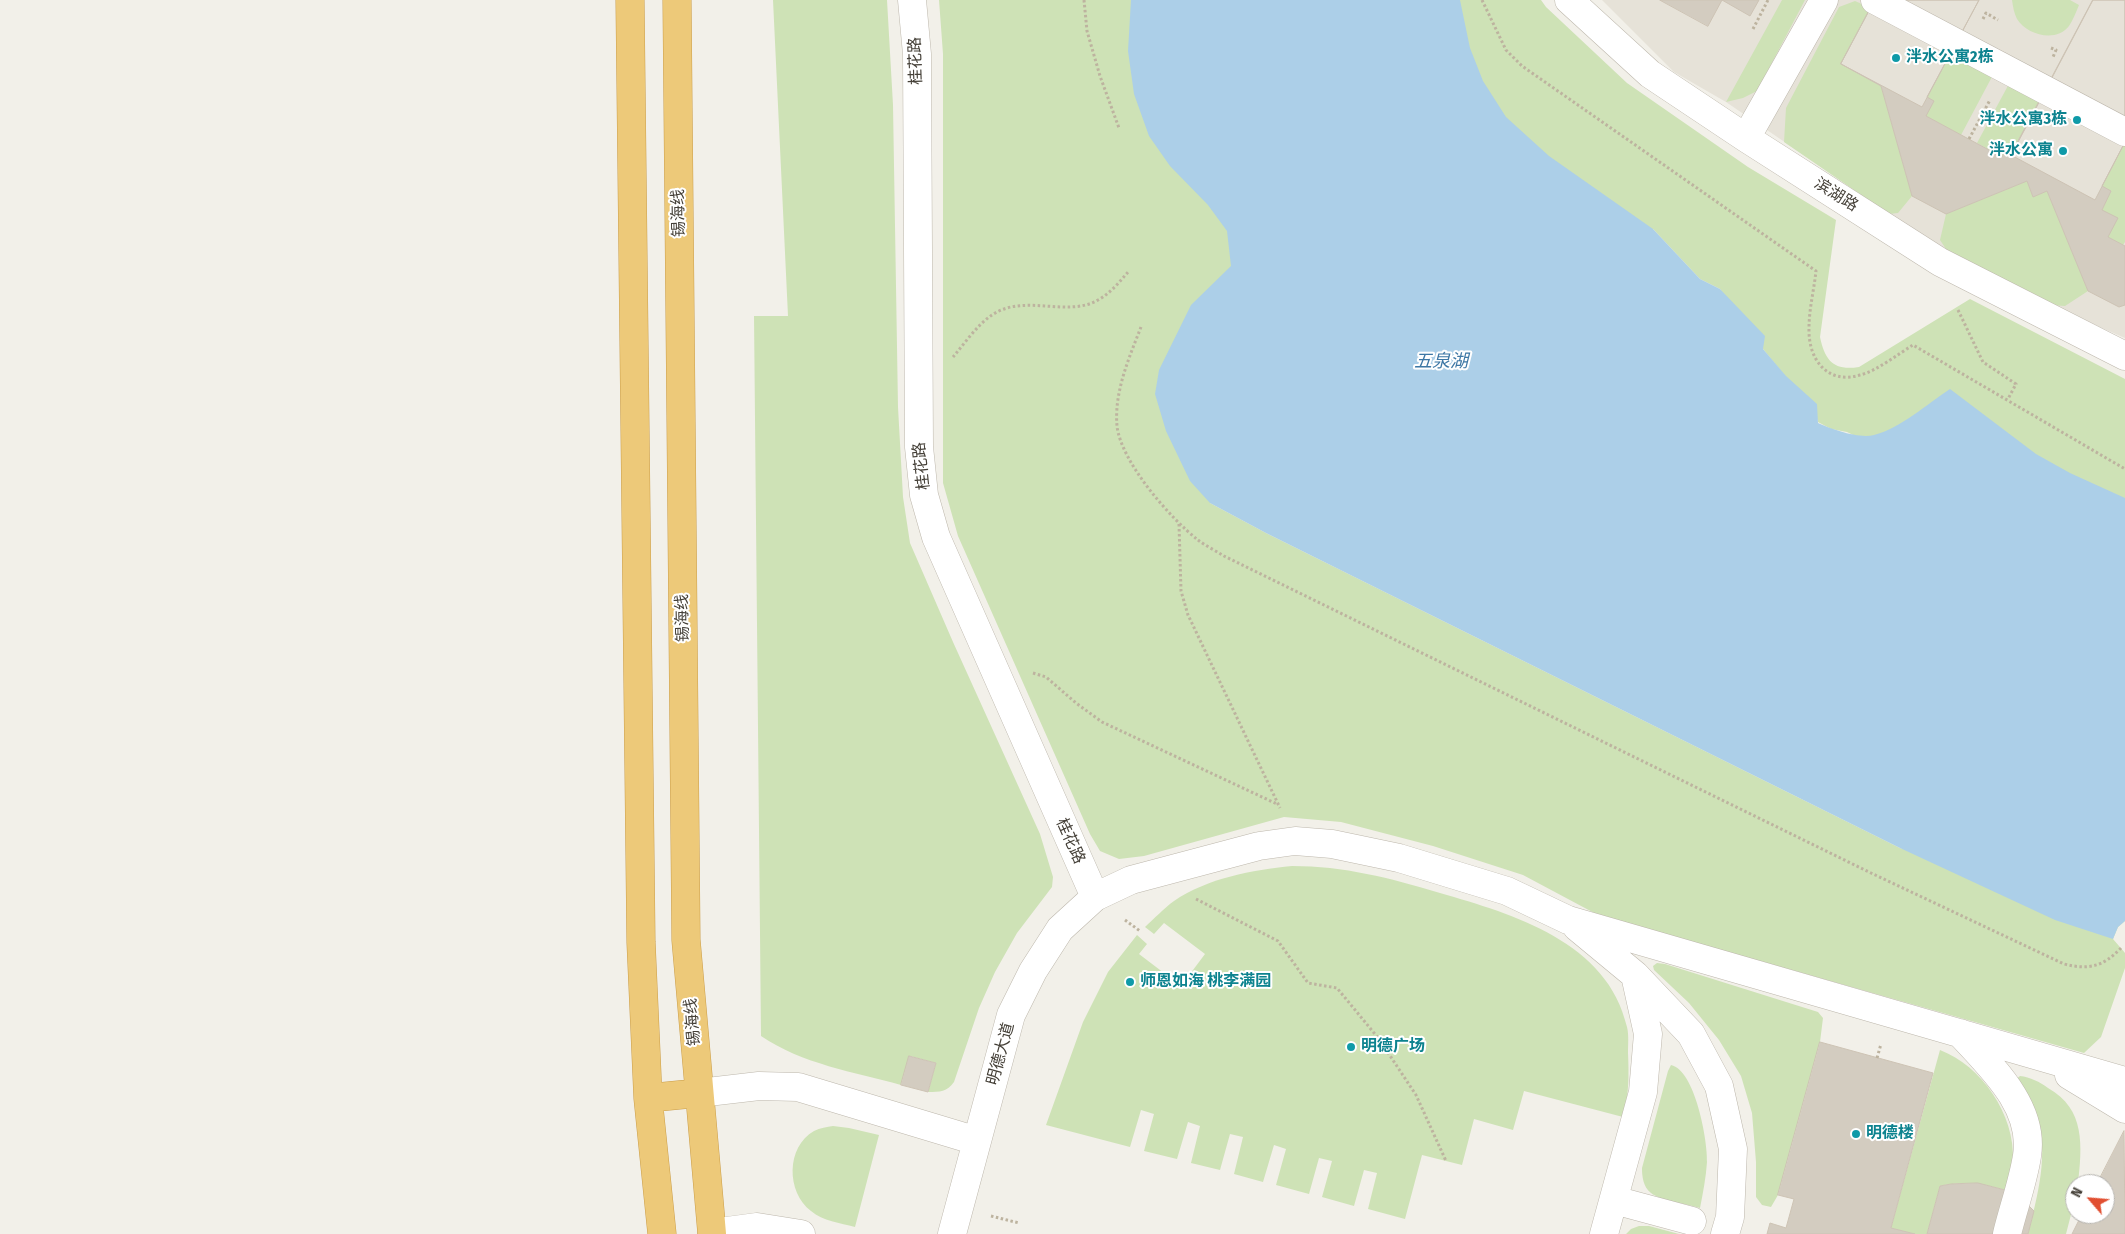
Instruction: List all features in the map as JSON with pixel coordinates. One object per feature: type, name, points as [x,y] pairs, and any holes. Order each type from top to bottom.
[{"type":"highway","points":[[630,0],[641,942],[648,1098],[662,1234]]},
{"type":"highway","name":"锡海线","points":[[677,0],[686,940],[709,1234]]},
{"type":"highway","points":[[648,1098],[699,1093]]},
{"type":"lane","name":"桂花路","points":[[912,0],[917,54],[919,447],[924,495],[936,537],[1095,897]]},
{"type":"lane","name":"滨湖路","points":[[1569,0],[1650,74],[1746,138],[1940,262],[2125,356]]},
{"type":"lane","points":[[1746,138],[1824,0]]},
{"type":"lane","points":[[1875,0],[2125,132]]},
{"type":"lane","name":"明德大道","points":[[952,1234],[1011,1015],[1033,971],[1060,929],[1095,897],[1131,880],[1259,846],[1295,841],[1332,844],[1399,858],[1507,891],[1568,920]]},
{"type":"lane","points":[[1568,920],[1635,975],[1691,1034],[1719,1086],[1733,1149],[1730,1218],[1725,1234]]},
{"type":"lane","points":[[1568,920],[2125,1081]]},
{"type":"lane","points":[[1604,1234],[1643,1092],[1648,1034],[1635,975]]},
{"type":"lane","points":[[1960,1033],[2002,1079],[2026,1122],[2027,1155],[2006,1234]]},
{"type":"lane","points":[[2038,1056],[2125,1109]]},
{"type":"lane","points":[[699,1093],[759,1086],[798,1086],[977,1141]]},
{"type":"lane","points":[[1614,1200],[1692,1221]]},
{"type":"lane","points":[[709,1234],[757,1228],[801,1234]]},
{"type":"path","points":[[1084,0],[1087,31],[1100,76],[1119,128]]},
{"type":"path","points":[[1482,0],[1506,50],[1522,66],[1816,271],[1808,328],[1811,345],[1817,361],[1824,371],[1846,378],[1862,375],[1913,345],[2125,469]]},
{"type":"path","points":[[1753,29],[1768,0]]},
{"type":"path","points":[[918,398],[976,329],[993,314],[1013,307],[1031,305],[1080,306],[1089,304],[1110,292],[1129,271]]},
{"type":"path","points":[[1957,308],[1983,362],[2016,384],[2008,399]]},
{"type":"path","points":[[1141,327],[1120,388],[1117,427],[1128,457],[1144,482],[1179,523],[1199,540],[1224,556],[1872,874],[2064,964],[2081,968],[2095,965],[2111,958],[2121,948]]},
{"type":"path","points":[[1179,523],[1181,591],[1188,615],[1295,841]]},
{"type":"path","points":[[1000,682],[1029,671],[1046,676],[1076,703],[1102,722],[1278,804]]},
{"type":"path","points":[[1167,871],[1176,890],[1278,941],[1308,983],[1337,988],[1379,1039],[1416,1095],[1446,1161]]},
{"type":"path","points":[[1877,1058],[1881,1044]]},
{"type":"shaded area","points":[[1602,0],[2125,0],[2125,338],[2049,305],[1946,249],[1890,214],[1726,102],[1674,72]]},
{"type":"green space","points":[[773,0],[887,0],[893,105],[898,407],[903,497],[910,543],[1040,834],[1053,877],[1052,887],[1017,933],[995,972],[979,1008],[954,1082],[946,1090],[940,1091],[928,1092],[936,1063],[910,1056],[901,1085],[811,1060],[777,1046],[761,1036],[754,316],[788,316]]},
{"type":"green space","points":[[939,0],[1381,0],[1210,503],[1266,533],[1900,848],[2125,909],[2125,921],[2118,927],[2113,939],[2125,953],[2125,968],[2101,1037],[2084,1053],[1598,915],[1523,875],[1433,846],[1341,822],[1284,817],[1144,856],[1119,859],[1100,851],[1090,834],[958,536],[943,483],[943,54]]},
{"type":"green space","points":[[1428,0],[1541,0],[1546,7],[1627,83],[1748,167],[1836,220],[1820,337],[1828,358],[1837,366],[1859,367],[1970,299],[2125,379],[2125,568],[1847,432],[1831,429],[1818,422],[1816,414],[1763,349],[1720,289],[1700,279],[1653,229],[1351,315]]},
{"type":"green space","points":[[1782,0],[1805,0],[1757,91],[1743,98],[1726,102]]},
{"type":"green space","points":[[2012,0],[2070,0],[2079,5],[2069,26],[2063,31],[2057,34],[2042,35],[2034,33],[2022,25],[2016,17]]},
{"type":"green space","points":[[1855,1],[1871,8],[1841,64],[1881,86],[1912,196],[1898,213],[1889,214],[1784,142],[1786,108],[1839,7]]},
{"type":"green space","points":[[1952,51],[1994,73],[1961,135],[1926,116],[1927,97]]},
{"type":"green space","points":[[2010,82],[2041,98],[2016,146],[2009,143],[2002,157],[1977,143]]},
{"type":"green space","points":[[2125,142],[2125,242],[2123,245],[2108,237],[2102,210],[2111,191],[2102,186]]},
{"type":"green space","points":[[2027,181],[2033,197],[2047,191],[2088,291],[2065,306],[2049,305],[1946,249],[1940,240],[1946,214]]},
{"type":"green space","name":"明德广场","points":[[1292,866],[1330,868],[1367,874],[1403,882],[1468,901],[1526,922],[1554,936],[1579,953],[1600,973],[1617,998],[1627,1027],[1628,1085],[1623,1117],[1524,1091],[1513,1130],[1474,1119],[1462,1165],[1422,1155],[1405,1219],[1368,1209],[1377,1173],[1364,1170],[1354,1206],[1322,1197],[1332,1161],[1319,1158],[1309,1194],[1276,1185],[1286,1149],[1274,1145],[1263,1182],[1234,1174],[1243,1137],[1230,1134],[1220,1170],[1191,1163],[1200,1126],[1188,1122],[1177,1159],[1144,1151],[1154,1114],[1141,1110],[1130,1147],[1046,1125],[1083,1022],[1108,972],[1137,935],[1147,944],[1139,954],[1181,986],[1205,954],[1164,923],[1154,934],[1145,927],[1174,901],[1201,886],[1231,876]]},
{"type":"green space","points":[[1657,963],[1818,1012],[1823,1018],[1820,1042],[1778,1195],[1771,1207],[1762,1205],[1756,1197],[1756,1162],[1752,1113],[1741,1076],[1719,1040],[1689,1003],[1654,970],[1653,966]]},
{"type":"green space","points":[[1940,1050],[1955,1057],[1969,1068],[1993,1094],[2008,1126],[2012,1143],[2012,1168],[2005,1190],[1972,1184],[1940,1186],[1927,1234],[1915,1234],[1891,1228]]},
{"type":"green space","points":[[1671,1065],[1679,1070],[1687,1079],[1702,1123],[1707,1162],[1700,1208],[1655,1196],[1646,1188],[1643,1178],[1642,1168]]},
{"type":"green space","points":[[2020,1076],[2027,1077],[2045,1086],[2060,1097],[2069,1107],[2079,1130],[2079,1174],[2065,1174],[2065,1224],[2069,1224],[2066,1234],[2028,1234],[2041,1175],[2042,1145],[2036,1116],[2016,1079]]},
{"type":"green space","points":[[833,1126],[879,1135],[855,1227],[826,1219],[811,1211],[797,1193],[794,1182],[794,1158],[798,1148],[805,1138],[814,1131]]},
{"type":"green space","points":[[1639,1226],[1649,1226],[1679,1234],[1626,1234],[1631,1229]]},
{"type":"water","name":"五泉湖","points":[[1131,0],[1460,0],[1470,48],[1483,81],[1506,117],[1549,156],[1653,229],[1700,279],[1720,289],[1765,336],[1763,349],[1786,376],[1817,404],[1818,423],[1853,435],[1874,435],[1884,432],[1904,421],[1950,389],[2036,454],[2070,473],[2125,498],[2125,921],[2118,927],[2113,939],[2055,920],[1900,848],[1266,533],[1210,503],[1190,481],[1166,431],[1155,394],[1159,370],[1191,305],[1231,266],[1227,231],[1208,205],[1170,166],[1149,136],[1134,94],[1128,51]]},
{"type":"building","points":[[1660,0],[1722,0],[1708,26]]},
{"type":"building","points":[[1722,0],[1759,0],[1750,16]]},
{"type":"building","name":"泮水公寓","points":[[1875,0],[1979,0],[1927,97],[1934,101],[1926,116],[2002,157],[2009,143],[2016,146],[2093,0],[2125,0],[2125,142],[2102,186],[2111,191],[2102,210],[2118,218],[2108,237],[2125,246],[2125,305],[2119,307],[2088,291],[2047,191],[2033,197],[2027,181],[1946,214],[1912,196],[1881,86],[1841,64]]},
{"type":"building","name":"泮水公寓2栋","points":[[1875,0],[1979,0],[1922,107],[1841,64]]},
{"type":"building","name":"泮水公寓3栋","points":[[2093,0],[2125,0],[2125,142],[2095,200],[2011,155]]},
{"type":"building","name":"明德楼","points":[[1820,1042],[1933,1073],[1891,1228],[1915,1234],[1767,1234],[1770,1223],[1786,1228],[1794,1199],[1778,1195]]},
{"type":"building","points":[[909,1056],[936,1063],[928,1092],[901,1085]]},
{"type":"building","points":[[2124,1131],[2125,1234],[2072,1234],[2077,1224],[2115,1224],[2115,1174],[2102,1174]]},
{"type":"building","points":[[1978,1183],[2005,1190],[2026,1203],[2034,1211],[2028,1234],[1927,1234],[1940,1186]]},
{"type":"place","name":"泮水公寓2栋","points":[[1896,58]]},
{"type":"place","name":"泮水公寓3栋","points":[[2077,120]]},
{"type":"place","name":"泮水公寓","points":[[2063,151]]},
{"type":"place","name":"师恩如海 桃李满园","points":[[1130,982]]},
{"type":"place","name":"明德广场","points":[[1351,1047]]},
{"type":"place","name":"明德楼","points":[[1856,1134]]}]
